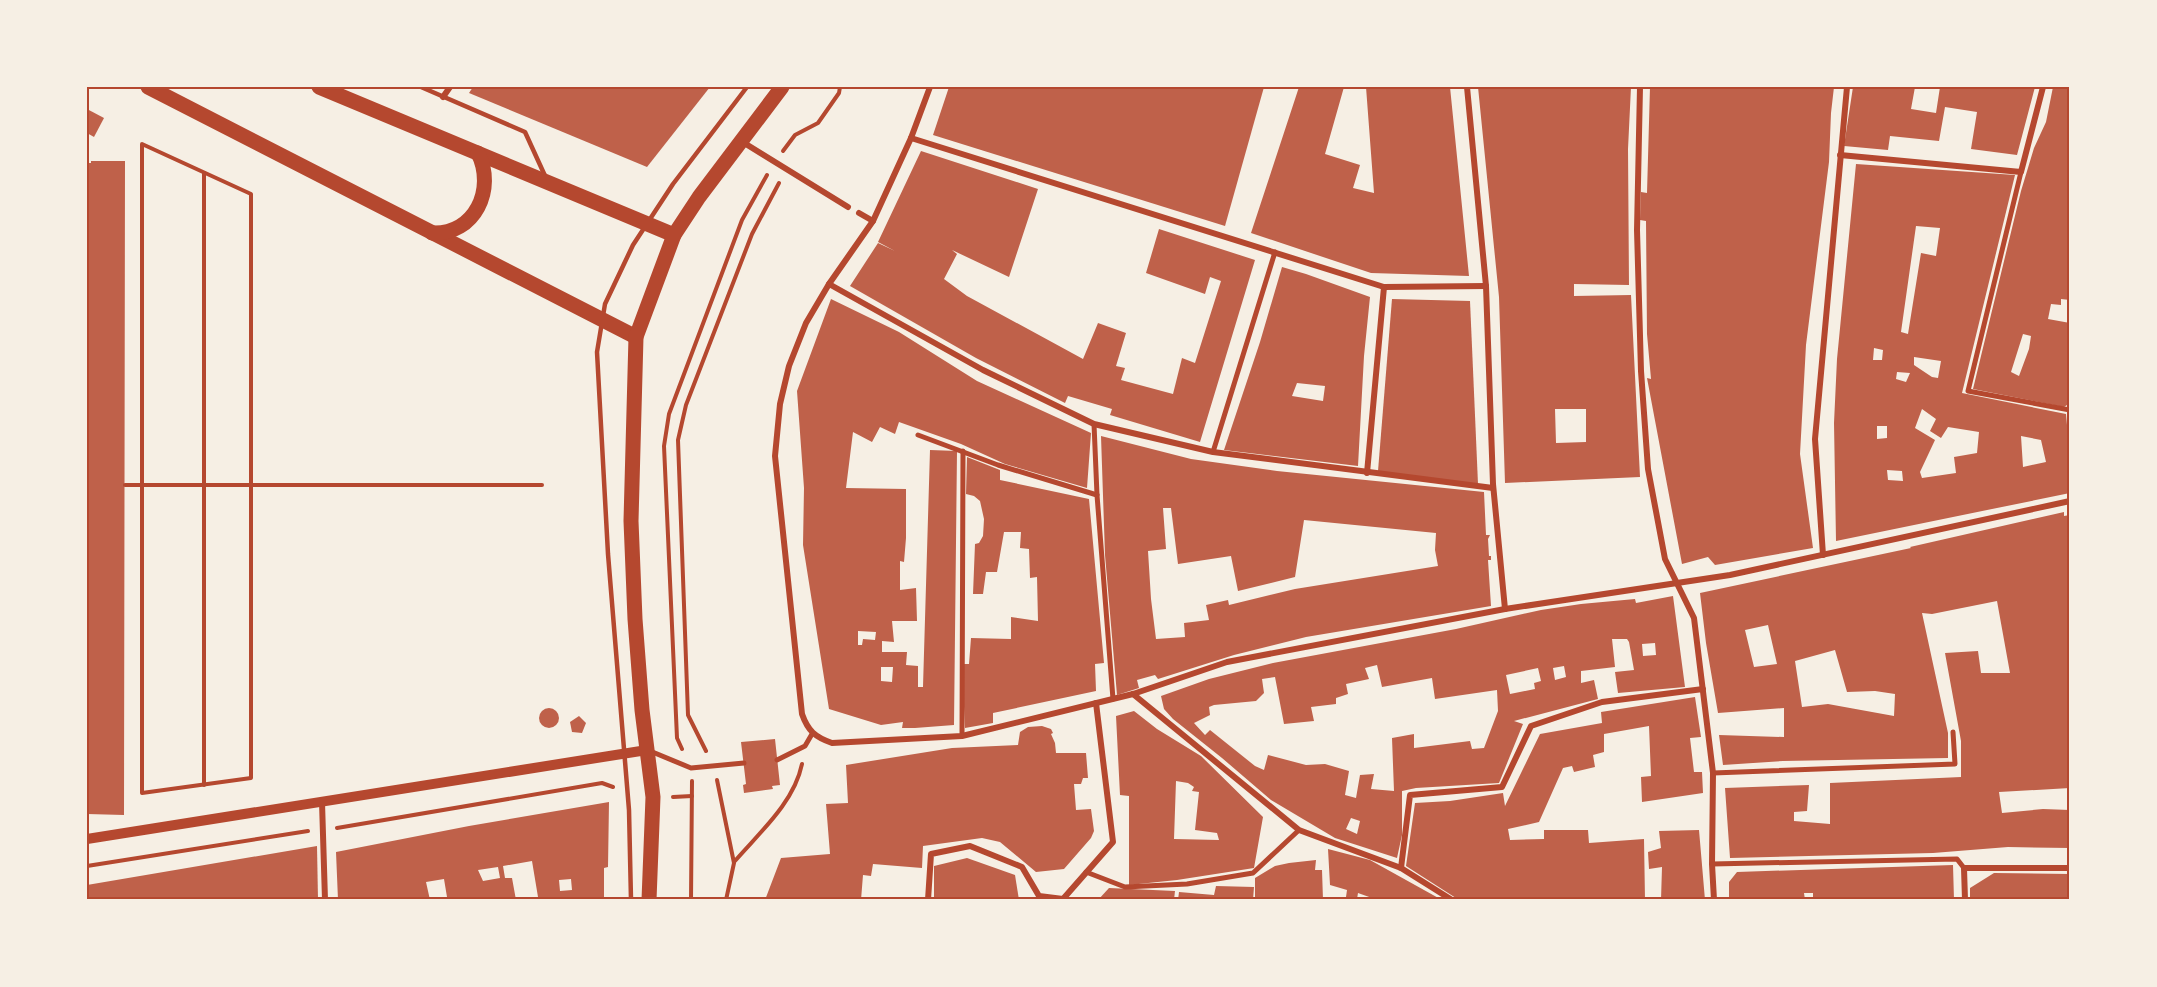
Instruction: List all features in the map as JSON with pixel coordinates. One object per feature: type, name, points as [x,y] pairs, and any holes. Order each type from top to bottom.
[{"type":"main road","points":[[148,87],[636,337]]},
{"type":"main road","points":[[319,87],[674,235]]},
{"type":"main road","points":[[649,900],[653,797],[635,619],[631,521],[636,337],[674,235],[699,197],[782,87]]},
{"type":"main road","points":[[432,233],[457,230],[470,220],[476,211],[485,180],[483,163],[478,153]]},
{"type":"street","points":[[443,97],[450,87]]},
{"type":"street","points":[[930,87],[911,138],[873,221],[829,284],[806,323],[789,366],[780,404],[775,456],[802,714],[812,734],[832,743],[962,736],[1133,694],[1227,662],[1505,609],[1730,575],[2070,501]]},
{"type":"street","points":[[1467,87],[1486,286],[1493,485],[1505,609]]},
{"type":"street","points":[[1640,87],[1637,230],[1641,371],[1647,470],[1665,559],[1694,618],[1713,773],[1714,900]]},
{"type":"street","points":[[1823,555],[1815,439],[1847,87]]},
{"type":"street","points":[[2043,87],[1968,391],[2070,410]]},
{"type":"street","points":[[911,138],[1384,287],[1486,286]]},
{"type":"street","points":[[741,141],[848,207]]},
{"type":"street","points":[[1840,155],[2021,172]]},
{"type":"street","points":[[860,213],[873,221]]},
{"type":"street","points":[[1213,452],[1275,252]]},
{"type":"street","points":[[829,284],[982,370],[1094,424],[1213,452],[1366,473],[1493,485]]},
{"type":"street","points":[[1366,473],[1384,287]]},
{"type":"street","points":[[1094,424],[1096,495],[1113,699]]},
{"type":"street","points":[[918,435],[999,465],[1096,495]]},
{"type":"street","points":[[962,736],[963,451]]},
{"type":"street","points":[[1401,868],[1410,795],[1502,787],[1531,726],[1602,702],[1703,688]]},
{"type":"street","points":[[1133,694],[1299,830],[1401,868],[1452,900]]},
{"type":"street","points":[[928,900],[931,854],[970,846],[1022,867],[1039,896],[1063,899],[1113,842],[1096,703]]},
{"type":"street","points":[[1713,773],[1955,764],[1953,732]]},
{"type":"street","points":[[777,760],[805,747],[812,734]]},
{"type":"street","points":[[87,839],[647,750],[691,768],[744,764]]},
{"type":"street","points":[[322,802],[325,900]]},
{"type":"street","points":[[1086,873],[1125,887],[1187,884],[1253,873],[1299,830]]},
{"type":"street","points":[[1712,864],[1957,859],[1964,868],[1965,900]]},
{"type":"street","points":[[1964,868],[2070,868]]},
{"type":"lane","points":[[421,87],[525,132],[549,183]]},
{"type":"lane","points":[[631,900],[629,810],[608,554],[597,352],[605,304],[633,245],[673,184],[747,87]]},
{"type":"path","points":[[779,157],[795,135],[818,123],[839,93],[840,87]]},
{"type":"path","points":[[142,144],[250,194],[251,485],[251,778],[142,793],[142,144]]},
{"type":"path","points":[[691,900],[691,768],[677,738],[664,446],[669,414],[742,220],[771,168]]},
{"type":"path","points":[[204,173],[204,785]]},
{"type":"path","points":[[726,900],[734,863],[714,766],[688,715],[678,440],[686,405],[752,234],[784,174]]},
{"type":"path","points":[[125,485],[542,485]]},
{"type":"path","points":[[734,863],[780,809],[799,780],[805,747]]},
{"type":"path","points":[[333,828],[602,783],[617,789]]},
{"type":"path","points":[[673,797],[692,796]]},
{"type":"path","points":[[87,866],[315,830]]},
{"type":"building","points":[[473,87],[710,87],[647,167],[469,93]]},
{"type":"building","points":[[949,87],[1264,87],[1225,226],[933,135]]},
{"type":"building","points":[[1299,87],[1344,87],[1325,154],[1360,165],[1353,188],[1374,193],[1366,87],[1450,87],[1469,276],[1371,273],[1251,233]]},
{"type":"building","points":[[1478,87],[1631,87],[1628,149],[1629,285],[1574,284],[1574,296],[1631,295],[1640,477],[1505,483],[1499,297]],"holes":[[[1555,409],[1586,409],[1586,442],[1556,443]]]},
{"type":"building","points":[[1650,87],[1834,87],[1829,162],[1806,345],[1800,454],[1813,548],[1715,565],[1708,557],[1682,564],[1647,378],[1651,379],[1647,334],[1646,221],[1640,220],[1641,192],[1647,193]]},
{"type":"building","points":[[1853,87],[1915,87],[1911,109],[1936,113],[1940,87],[2035,87],[2017,155],[1971,149],[1977,112],[1945,107],[1939,141],[1890,136],[1888,150],[1844,146]]},
{"type":"building","points":[[2053,87],[2070,87],[2070,300],[2061,299],[2061,305],[2051,304],[2048,319],[2070,323],[2070,403],[2064,407],[1973,389],[2021,191],[2034,148],[2046,122]],"holes":[[[2023,334],[2031,336],[2029,349],[2019,376],[2011,372]]]},
{"type":"building","points":[[87,109],[104,118],[94,137],[87,133]]},
{"type":"building","points":[[921,151],[1038,189],[1009,277],[952,250],[957,254],[944,279],[967,296],[1083,359],[1098,323],[1126,333],[1116,366],[1125,368],[1121,380],[1173,394],[1182,358],[1195,363],[1221,281],[1210,277],[1205,294],[1146,273],[1159,229],[1255,260],[1200,442],[1110,415],[1112,409],[1068,396],[1065,403],[976,358],[850,286],[878,243],[895,251],[878,242]]},
{"type":"building","points":[[125,161],[124,815],[87,814],[87,163]]},
{"type":"building","points":[[1856,164],[2015,175],[1962,393],[2066,414],[2070,493],[1836,541],[1834,423],[1837,359]],"holes":[[[1916,226],[1940,228],[1936,256],[1921,253],[1908,334],[1901,332]],[[1874,348],[1883,350],[1882,360],[1873,360]],[[1914,357],[1941,361],[1938,378],[1932,377],[1914,365]],[[1897,372],[1910,373],[1906,382],[1896,379]],[[1922,409],[1936,419],[1930,431],[1941,438],[1948,427],[1979,432],[1977,453],[1954,457],[1956,473],[1922,478],[1920,472],[1935,440],[1915,428]],[[1877,426],[1887,426],[1887,438],[1877,439]],[[2021,436],[2041,440],[2046,462],[2023,467]],[[1887,470],[1902,471],[1903,481],[1888,480]]]},
{"type":"building","points":[[1282,267],[1370,297],[1364,356],[1358,466],[1224,450]],"holes":[[[1297,383],[1325,386],[1323,401],[1292,396]]]},
{"type":"building","points":[[831,299],[899,332],[977,381],[1091,433],[1087,488],[1005,464],[961,444],[899,422],[895,434],[880,427],[872,442],[853,432],[846,488],[906,489],[906,538],[904,562],[900,561],[900,590],[916,588],[917,621],[892,621],[894,642],[882,641],[882,652],[907,652],[906,665],[918,666],[918,687],[923,687],[930,450],[957,451],[954,725],[902,728],[903,722],[881,725],[829,709],[803,545],[804,488],[797,391]],"holes":[[[858,631],[876,632],[875,640],[863,639],[862,645],[858,645]],[[881,667],[893,667],[892,682],[881,681]]]},
{"type":"building","points":[[1392,299],[1470,301],[1478,484],[1378,471]]},
{"type":"building","points":[[1101,436],[1191,459],[1277,471],[1484,492],[1486,535],[1490,535],[1488,539],[1491,560],[1488,560],[1491,606],[1306,637],[1234,655],[1158,679],[1155,675],[1137,680],[1139,688],[1117,695],[1105,555]],"holes":[[[1163,508],[1171,508],[1178,564],[1231,556],[1238,591],[1295,577],[1304,520],[1436,533],[1435,550],[1438,566],[1295,589],[1229,605],[1228,600],[1206,605],[1209,620],[1184,623],[1185,637],[1156,639],[1148,551],[1166,549]]]},
{"type":"building","points":[[967,457],[1000,470],[1000,480],[1089,499],[1104,663],[1095,664],[1096,691],[993,713],[993,723],[965,728],[962,664],[969,664],[971,638],[1011,639],[1011,617],[1038,621],[1037,577],[1030,578],[1029,549],[1020,548],[1021,532],[1004,532],[997,572],[986,572],[983,594],[973,594],[975,544],[979,543],[983,536],[984,519],[980,501],[966,494]]},
{"type":"building","points":[[2064,512],[2064,516],[2070,515],[2070,788],[1999,792],[2002,813],[2043,809],[2070,810],[2070,848],[2008,847],[1933,853],[1730,858],[1725,788],[1809,785],[1807,811],[1794,812],[1794,821],[1830,824],[1830,783],[1961,777],[1961,741],[1945,653],[1978,651],[1981,673],[2010,673],[1997,601],[1932,614],[1922,613],[1948,733],[1948,758],[1783,761],[1723,765],[1719,735],[1784,737],[1784,708],[1718,713],[1700,593]],"holes":[[[1768,625],[1777,664],[1754,667],[1745,630]],[[1835,650],[1847,692],[1875,691],[1895,694],[1894,716],[1828,704],[1802,707],[1795,661]]]},
{"type":"building","points":[[1673,596],[1685,687],[1618,693],[1615,672],[1634,670],[1627,639],[1612,639],[1615,667],[1581,671],[1581,683],[1594,680],[1598,699],[1514,721],[1523,724],[1499,783],[1416,788],[1402,791],[1402,835],[1397,858],[1335,838],[1271,800],[1173,719],[1164,709],[1161,696],[1209,679],[1273,663],[1456,629],[1541,610],[1635,599],[1636,603]],"holes":[[[1655,643],[1656,655],[1643,656],[1642,644]],[[1377,665],[1382,687],[1432,678],[1435,699],[1497,690],[1498,711],[1484,748],[1472,749],[1470,741],[1414,748],[1414,734],[1392,738],[1394,791],[1371,789],[1374,774],[1360,775],[1356,798],[1345,795],[1349,771],[1325,764],[1306,765],[1268,755],[1264,770],[1255,766],[1210,730],[1205,735],[1194,723],[1210,715],[1209,707],[1214,705],[1256,701],[1264,693],[1262,679],[1275,677],[1284,724],[1314,721],[1311,707],[1336,704],[1336,698],[1348,694],[1346,684],[1369,679],[1365,668]],[[1564,666],[1566,677],[1555,680],[1553,668]],[[1538,668],[1541,681],[1534,683],[1535,689],[1510,694],[1506,675]],[[1351,818],[1360,821],[1357,834],[1346,829]]]},
{"type":"building","points":[[1695,697],[1701,737],[1690,738],[1694,772],[1702,772],[1703,793],[1642,802],[1641,777],[1651,776],[1649,726],[1604,734],[1604,752],[1593,755],[1595,767],[1574,772],[1572,766],[1563,768],[1539,822],[1508,829],[1510,840],[1544,839],[1544,830],[1588,830],[1589,843],[1644,839],[1645,900],[1459,900],[1406,866],[1415,803],[1450,801],[1503,793],[1505,806],[1540,734],[1602,723],[1601,712]]},
{"type":"building","points":[[549,708],[556,711],[559,718],[556,725],[549,728],[542,725],[539,718],[542,711]]},
{"type":"building","points":[[1134,711],[1157,729],[1201,756],[1263,817],[1254,868],[1129,885],[1129,796],[1120,795],[1116,716]],"holes":[[[1176,781],[1188,783],[1194,787],[1192,791],[1199,792],[1195,830],[1217,833],[1219,840],[1174,839]]]},
{"type":"building","points":[[579,716],[586,723],[582,733],[572,732],[570,722]]},
{"type":"building","points":[[1042,726],[1051,729],[1056,753],[1086,753],[1088,778],[1083,778],[1081,784],[1074,784],[1076,810],[1091,809],[1094,831],[1091,838],[1064,869],[1036,872],[1000,842],[982,838],[923,846],[922,868],[873,864],[871,876],[863,875],[861,900],[765,900],[781,858],[830,854],[826,804],[848,803],[846,765],[952,748],[1018,745],[1020,732],[1028,727]]},
{"type":"building","points":[[775,739],[780,785],[772,786],[773,789],[744,793],[743,785],[746,784],[741,742]]},
{"type":"building","points":[[609,802],[608,867],[604,868],[604,900],[533,900],[538,897],[532,861],[503,866],[505,878],[512,878],[516,900],[486,900],[485,897],[470,900],[439,900],[447,897],[444,879],[426,882],[430,900],[338,900],[336,852]],"holes":[[[498,867],[500,878],[483,881],[478,870]],[[571,879],[572,890],[560,891],[559,880]]]},
{"type":"building","points":[[1699,830],[1705,900],[1661,900],[1662,867],[1649,869],[1648,852],[1661,848],[1659,831]]},
{"type":"building","points":[[317,846],[318,900],[87,900],[87,885]]},
{"type":"building","points":[[1328,849],[1370,860],[1442,900],[1371,900],[1372,898],[1358,893],[1357,899],[1346,897],[1347,890],[1330,885]]},
{"type":"building","points":[[967,858],[1015,875],[1019,900],[934,900],[934,866]]},
{"type":"building","points":[[1316,860],[1315,870],[1322,870],[1323,900],[1255,900],[1255,878],[1275,866]]},
{"type":"building","points":[[1953,865],[1954,900],[1813,900],[1813,893],[1804,893],[1805,900],[1729,900],[1729,882],[1737,872]]},
{"type":"building","points":[[1994,873],[2070,874],[2070,899],[2000,897],[2000,900],[1970,900],[1970,888]]},
{"type":"building","points":[[1216,886],[1254,887],[1253,900],[1178,900],[1179,892],[1214,895]]},
{"type":"building","points":[[1109,888],[1175,891],[1174,900],[1098,900]]}]
